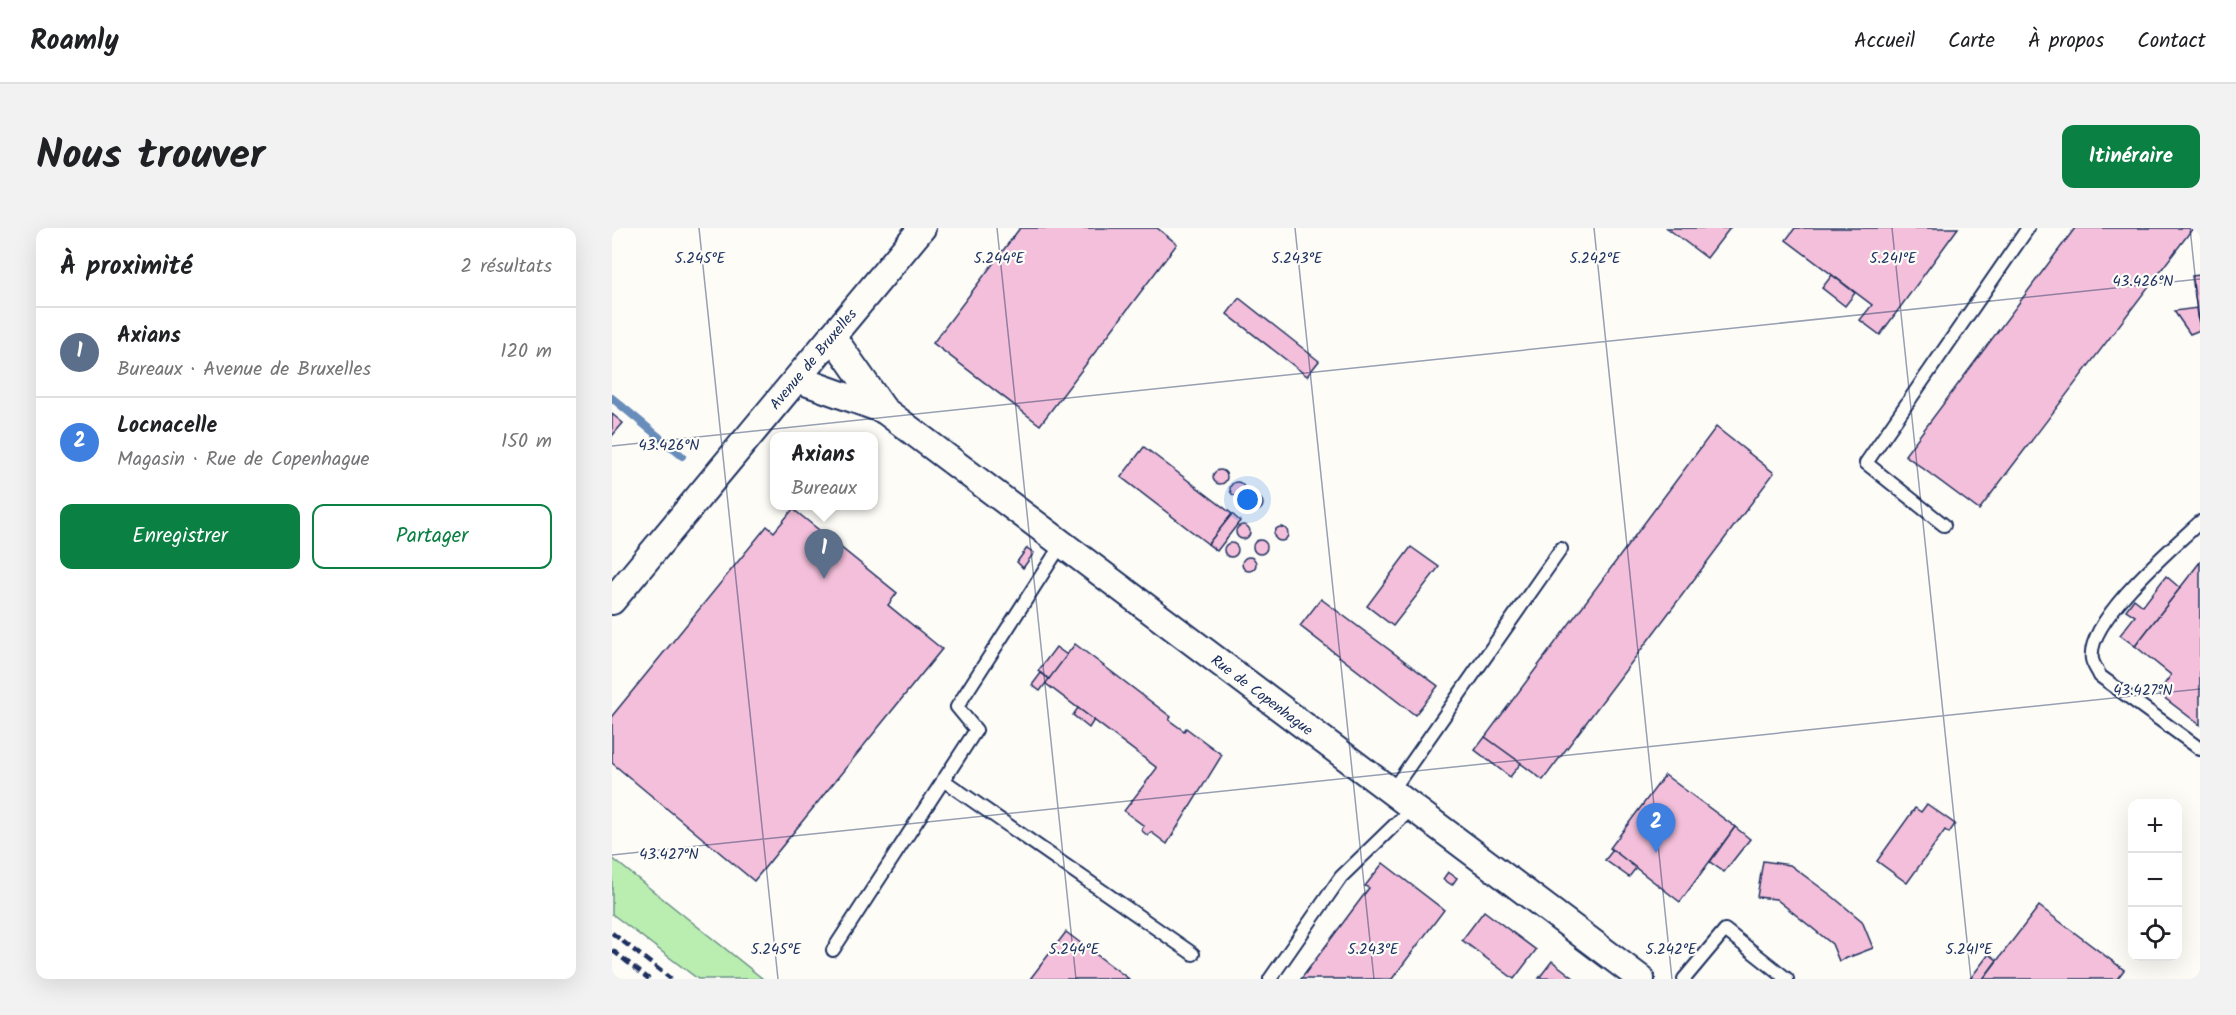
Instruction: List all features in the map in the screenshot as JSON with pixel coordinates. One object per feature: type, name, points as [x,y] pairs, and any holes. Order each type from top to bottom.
[{"type":"street","name":"Avenue de Bruxelles","points":[[612,601],[922,228]]},
{"type":"street","name":"Rue de Copenhague","points":[[832,336],[884,410],[1641,979]]},
{"type":"street","name":"Rue de Copenhague","points":[[797,379],[884,410]]},
{"type":"lane","points":[[1944,525],[1866,463],[2028,228]]},
{"type":"lane","points":[[2200,522],[2133,584],[2096,636],[2092,659],[2100,676],[2200,749]]},
{"type":"lane","points":[[833,950],[976,730],[957,707],[1061,545]]},
{"type":"lane","points":[[1391,792],[1561,549]]},
{"type":"lane","points":[[944,780],[1193,954]]},
{"type":"lane","points":[[1270,979],[1341,877],[1412,808]]},
{"type":"lane","points":[[1683,979],[1725,930],[1787,979]]},
{"type":"green space","points":[[612,858],[763,979],[698,979],[612,914]]},
{"type":"building","points":[[1020,228],[1157,228],[1177,244],[1040,425],[933,343]]},
{"type":"building","points":[[1667,228],[1730,228],[1707,258]]},
{"type":"building","points":[[1795,228],[1958,228],[1880,335],[1860,320],[1872,305],[1786,240]]},
{"type":"building","points":[[2075,228],[2193,228],[1979,510],[1905,455]]},
{"type":"building","points":[[1832,275],[1855,293],[1845,306],[1822,288]]},
{"type":"building","points":[[2200,275],[2200,331],[2192,276]]},
{"type":"building","points":[[1239,298],[1319,361],[1307,376],[1227,314]]},
{"type":"building","points":[[2197,308],[2200,330],[2190,334],[2174,311]]},
{"type":"building","points":[[612,414],[623,423],[612,436]]},
{"type":"building","points":[[1716,427],[1774,473],[1543,780],[1485,737]]},
{"type":"building","points":[[1144,447],[1232,514],[1208,544],[1121,477]]},
{"type":"building","points":[[1220,470],[1225,472],[1227,477],[1225,482],[1220,484],[1215,482],[1213,477],[1215,472]]},
{"type":"building","points":[[1237,482],[1242,484],[1244,489],[1242,494],[1237,496],[1232,494],[1230,489],[1232,484]]},
{"type":"building","points":[[1256,497],[1261,499],[1263,504],[1261,509],[1256,511],[1251,509],[1249,504],[1251,499]]},
{"type":"building","points":[[794,510],[897,593],[888,605],[942,649],[754,881],[612,763],[612,716],[767,526],[774,532]]},
{"type":"building","points":[[1232,514],[1240,521],[1217,551],[1208,544]]},
{"type":"building","points":[[1243,525],[1248,527],[1250,532],[1248,537],[1243,539],[1238,537],[1236,532],[1238,527]]},
{"type":"building","points":[[1281,527],[1286,529],[1288,534],[1286,539],[1281,541],[1276,539],[1274,534],[1276,529]]},
{"type":"building","points":[[1260,540],[1265,542],[1267,547],[1265,552],[1260,554],[1255,552],[1253,547],[1255,542]]},
{"type":"building","points":[[1231,543],[1236,545],[1238,550],[1236,555],[1231,557],[1226,555],[1224,550],[1226,545]]},
{"type":"building","points":[[1411,547],[1439,567],[1393,626],[1367,606]]},
{"type":"building","points":[[1027,548],[1034,553],[1023,568],[1017,562]]},
{"type":"building","points":[[1249,557],[1254,559],[1256,564],[1254,569],[1249,571],[1244,569],[1242,564],[1244,559]]},
{"type":"building","points":[[2200,562],[2200,725],[2158,693],[2171,675],[2135,646]]},
{"type":"building","points":[[2166,576],[2180,588],[2135,646],[2120,635],[2135,616],[2126,610],[2134,599],[2143,606]]},
{"type":"building","points":[[1321,599],[1438,686],[1415,715],[1300,626]]},
{"type":"building","points":[[1075,644],[1171,717],[1169,720],[1184,731],[1186,728],[1222,755],[1167,844],[1151,832],[1148,836],[1141,830],[1144,826],[1124,811],[1157,768],[1045,683]]},
{"type":"building","points":[[1056,647],[1067,655],[1049,679],[1038,671]]},
{"type":"building","points":[[1041,673],[1049,679],[1040,691],[1032,685]]},
{"type":"building","points":[[1078,708],[1094,720],[1089,728],[1073,715]]},
{"type":"building","points":[[1485,737],[1521,763],[1510,777],[1475,750]]},
{"type":"building","points":[[1665,775],[1735,827],[1680,902],[1610,848]]},
{"type":"building","points":[[1927,804],[1955,824],[1949,833],[1945,830],[1907,883],[1877,861],[1915,808],[1921,812]]},
{"type":"building","points":[[1735,827],[1750,839],[1724,872],[1710,862]]},
{"type":"building","points":[[1613,850],[1636,868],[1629,877],[1605,860]]},
{"type":"building","points":[[1763,861],[1790,865],[1832,896],[1862,921],[1873,948],[1839,961],[1832,944],[1776,899],[1757,897]]},
{"type":"building","points":[[1383,863],[1444,910],[1392,979],[1301,979],[1369,888],[1365,886]]},
{"type":"building","points":[[1448,872],[1457,878],[1452,885],[1443,879]]},
{"type":"building","points":[[2039,906],[2124,970],[2117,979],[1983,979]]},
{"type":"building","points":[[1484,911],[1536,950],[1514,979],[1462,940]]},
{"type":"building","points":[[1066,932],[1129,979],[1030,979]]},
{"type":"building","points":[[1989,954],[1997,960],[1983,979],[1970,979]]},
{"type":"building","points":[[1552,961],[1575,979],[1539,978]]},
{"type":"waterway","points":[[612,398],[682,456]]},
{"type":"railway","points":[[612,933],[671,979]]},
{"type":"railway","points":[[612,950],[649,979]]},
{"type":"place","name":"Axians","points":[[824,579]]},
{"type":"place","name":"Locnacelle","points":[[1656,853]]}]
